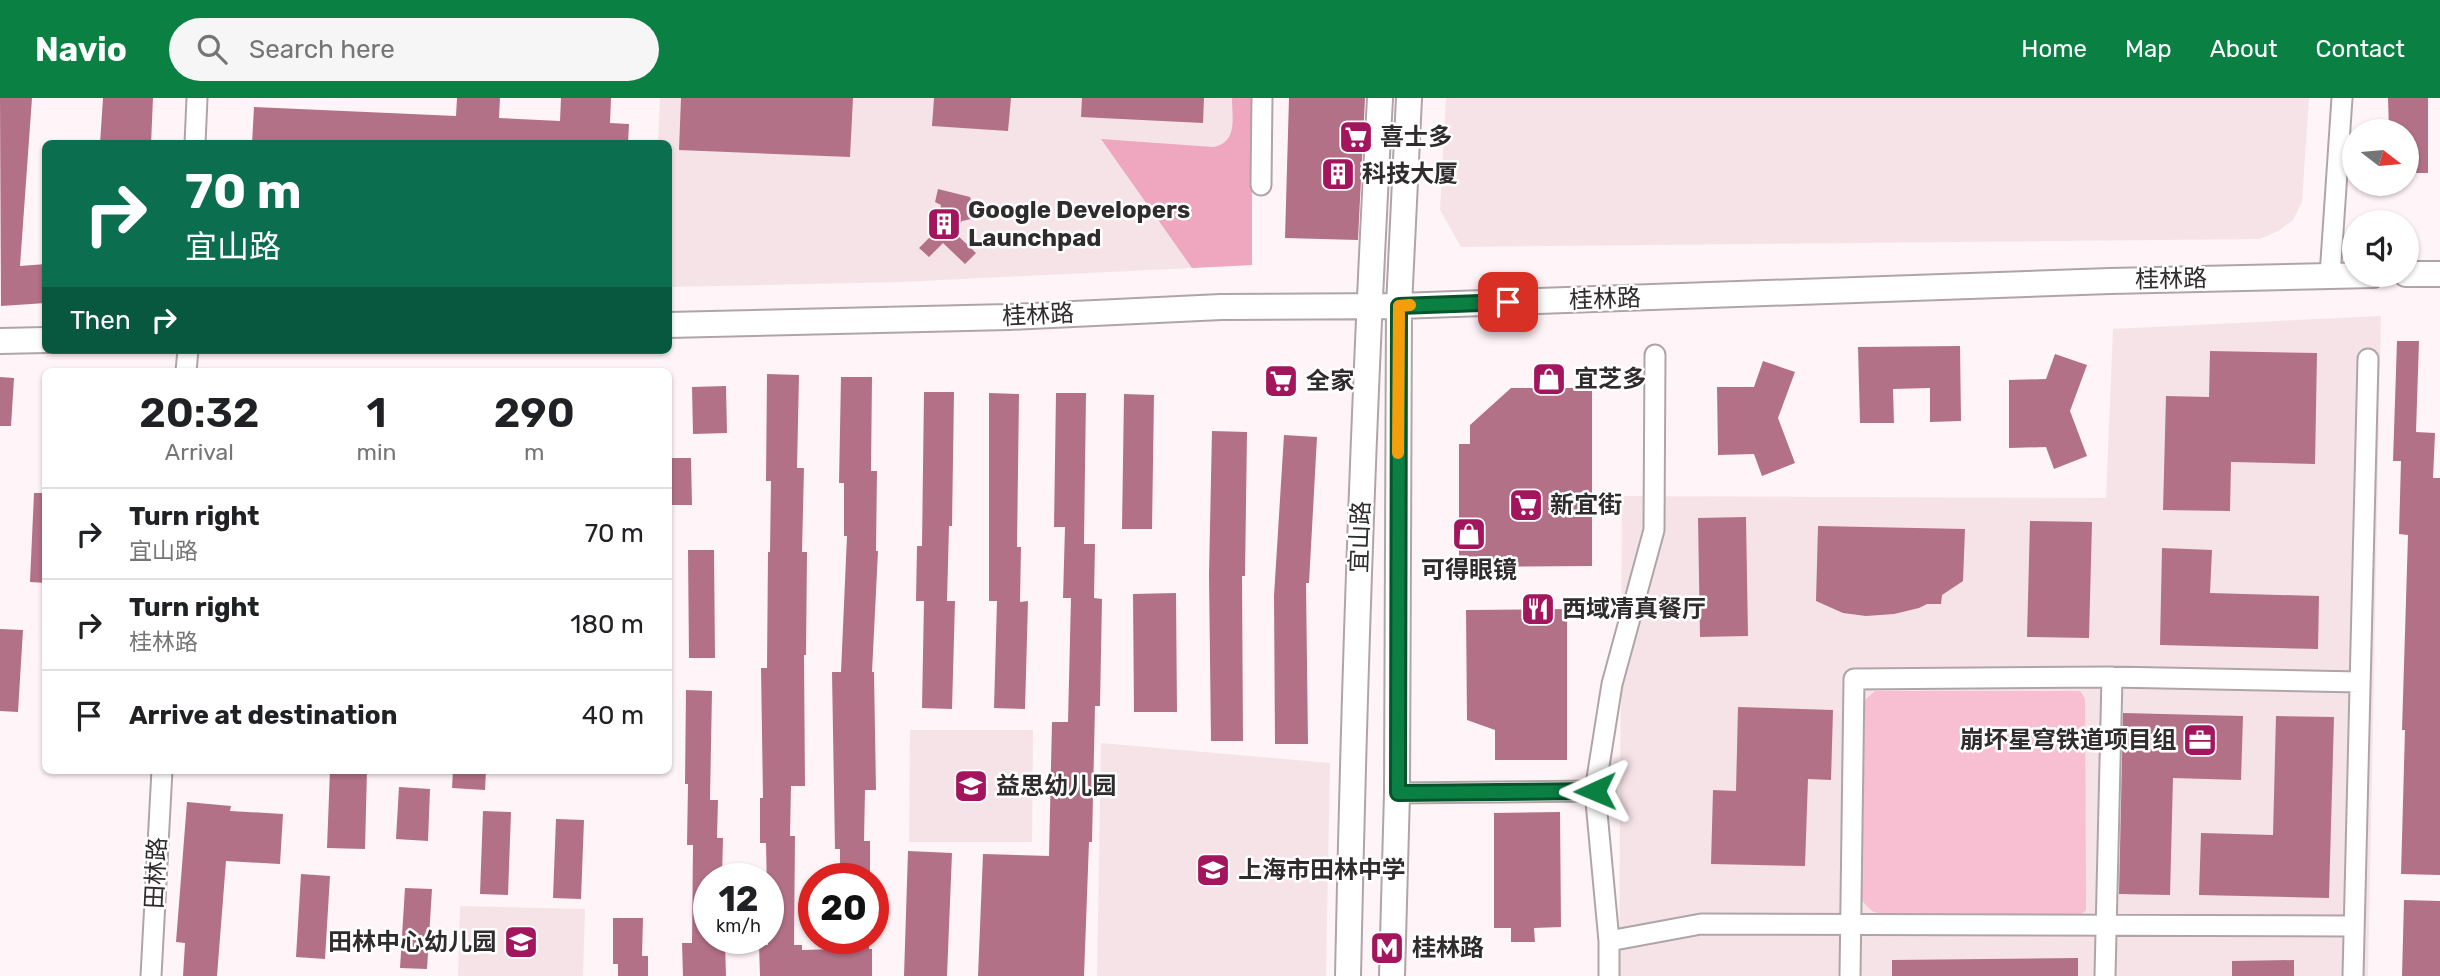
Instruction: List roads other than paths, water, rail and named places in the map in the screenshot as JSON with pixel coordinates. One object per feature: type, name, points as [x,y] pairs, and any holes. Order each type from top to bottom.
[{"type":"main road","name":"宜山路","points":[[1348,976],[1353,721],[1380,98]]},
{"type":"main road","name":"宜山路","points":[[1392,976],[1398,793],[1399,306],[1409,98]]},
{"type":"main road","points":[[2419,274],[2440,274]]},
{"type":"main road","name":"桂林路","points":[[672,325],[1009,317],[1221,307],[1399,306],[2342,275]]},
{"type":"main road","points":[[0,341],[42,340]]},
{"type":"street","points":[[195,140],[197,98]]},
{"type":"street","points":[[1261,185],[1262,98]]},
{"type":"street","points":[[2330,275],[2342,98]]},
{"type":"street","points":[[1609,976],[1609,941],[1595,791],[1612,684],[1654,530],[1655,355]]},
{"type":"street","points":[[2353,976],[2368,359]]},
{"type":"street","points":[[1850,976],[1854,679],[2112,677],[2359,682]]},
{"type":"street","points":[[2105,976],[2112,677]]},
{"type":"street","name":"田林路","points":[[151,976],[162,774]]},
{"type":"street","points":[[1398,793],[1595,791]]},
{"type":"street","points":[[1609,941],[1701,924],[2354,926]]},
{"type":"place","name":"喜士多","points":[[1356,137]]},
{"type":"place","name":"科技大厦","points":[[1338,174]]},
{"type":"place","name":"Google Developers Launchpad","points":[[944,224]]},
{"type":"place","name":"宜芝多","points":[[1549,379]]},
{"type":"place","name":"全家","points":[[1281,381]]},
{"type":"place","name":"新宜街","points":[[1526,505]]},
{"type":"place","name":"可得眼镜","points":[[1469,534]]},
{"type":"place","name":"西域凊真餐厅","points":[[1538,609]]},
{"type":"place","name":"崩坏星穹铁道项目组","points":[[2200,740]]},
{"type":"place","name":"益思幼儿园","points":[[971,786]]},
{"type":"place","name":"上海市田林中学","points":[[1213,870]]},
{"type":"place","name":"田林中心幼儿园","points":[[521,942]]},
{"type":"place","name":"桂林路","points":[[1387,948]]}]
